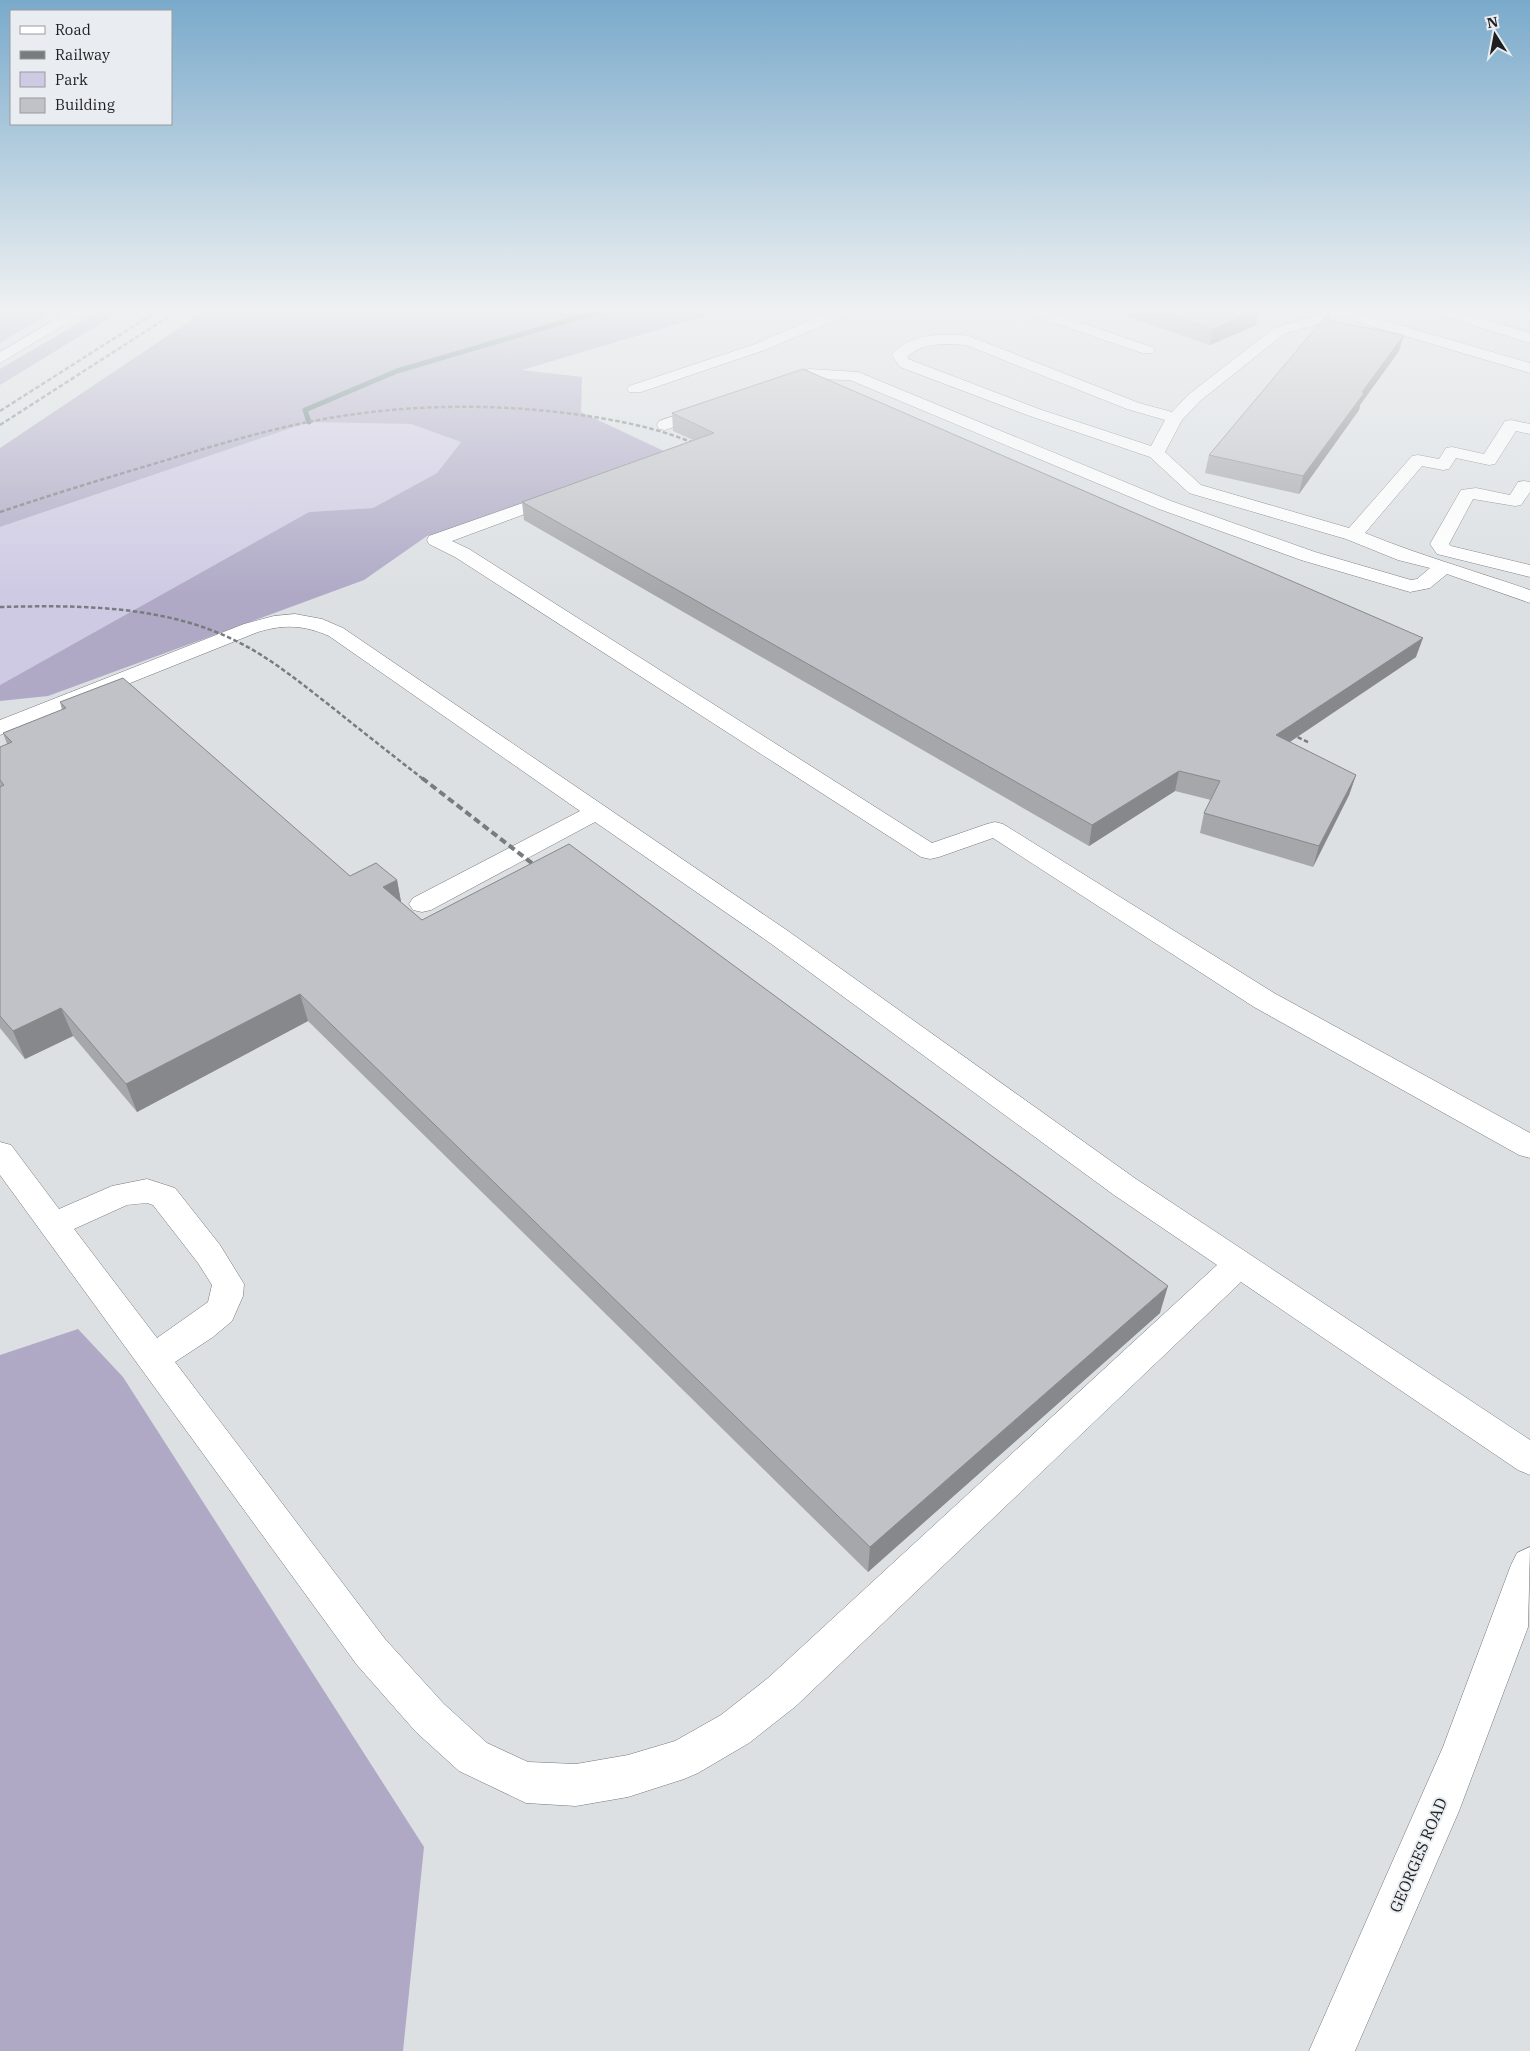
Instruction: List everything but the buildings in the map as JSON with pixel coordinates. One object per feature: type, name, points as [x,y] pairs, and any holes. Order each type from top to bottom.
[{"type":"street","points":[[665,425],[722,404]]},
{"type":"street","points":[[923,404],[1165,505],[1308,556],[1410,586],[1423,584],[1444,566]]},
{"type":"street","points":[[1011,404],[1156,453],[1195,489],[1353,535],[1405,556],[1444,566],[1530,597]]},
{"type":"street","points":[[1127,404],[1175,418]]},
{"type":"street","points":[[1156,453],[1175,418],[1189,404]]},
{"type":"street","points":[[1353,535],[1418,460],[1443,466],[1452,452],[1489,460],[1511,425],[1530,429]]},
{"type":"street","points":[[1530,487],[1524,486],[1515,501],[1476,493],[1467,494],[1439,544],[1444,550],[1530,572]]},
{"type":"street","points":[[574,489],[436,540],[462,553],[930,852],[996,829],[1264,1000],[1530,1147]]},
{"type":"street","points":[[0,728],[251,628],[270,622],[304,619],[318,622],[336,632],[779,937],[1125,1187],[1530,1459]]},
{"type":"street","points":[[422,904],[533,847],[597,811]]},
{"type":"street","points":[[0,1153],[371,1652],[430,1718],[473,1757],[526,1782],[576,1785],[628,1776],[684,1759],[735,1729],[782,1692],[1239,1264]]},
{"type":"street","points":[[54,1225],[124,1194],[147,1190],[164,1196],[209,1254],[228,1284],[227,1296],[220,1311],[202,1327],[153,1359]]},
{"type":"street","name":"GEORGES ROAD","points":[[1332,2051],[1393,1915],[1500,1658],[1530,1565]]},
{"type":"street","name":"GEORGES ROAD","points":[[1500,1658],[1530,1626]]},
{"type":"green space","points":[[309,422],[411,424],[461,442],[437,473],[373,508],[309,512],[0,685],[0,527]]},
{"type":"shaded area","points":[[66,404],[581,404],[581,412],[683,460],[633,464],[427,536],[364,580],[48,696],[0,701],[0,685],[309,512],[373,508],[437,473],[461,442],[411,424],[309,422],[0,527],[0,448]]},
{"type":"shaded area","points":[[78,1329],[123,1377],[424,1847],[403,2051],[0,2051],[0,1355]]},
{"type":"waterway","points":[[309,422],[305,410],[320,404]]},
{"type":"railway","points":[[0,411],[11,404]]},
{"type":"railway","points":[[0,425],[33,404]]},
{"type":"railway","points":[[0,512],[106,478],[255,434],[298,424],[369,412],[449,407],[530,409],[631,424],[649,428],[703,447]]},
{"type":"railway","points":[[0,607],[59,606],[120,610],[149,614],[207,628],[247,646],[282,669],[423,779]]},
{"type":"railway","points":[[1285,731],[1310,743]]},
{"type":"railway","points":[[422,778],[542,871]]}]
